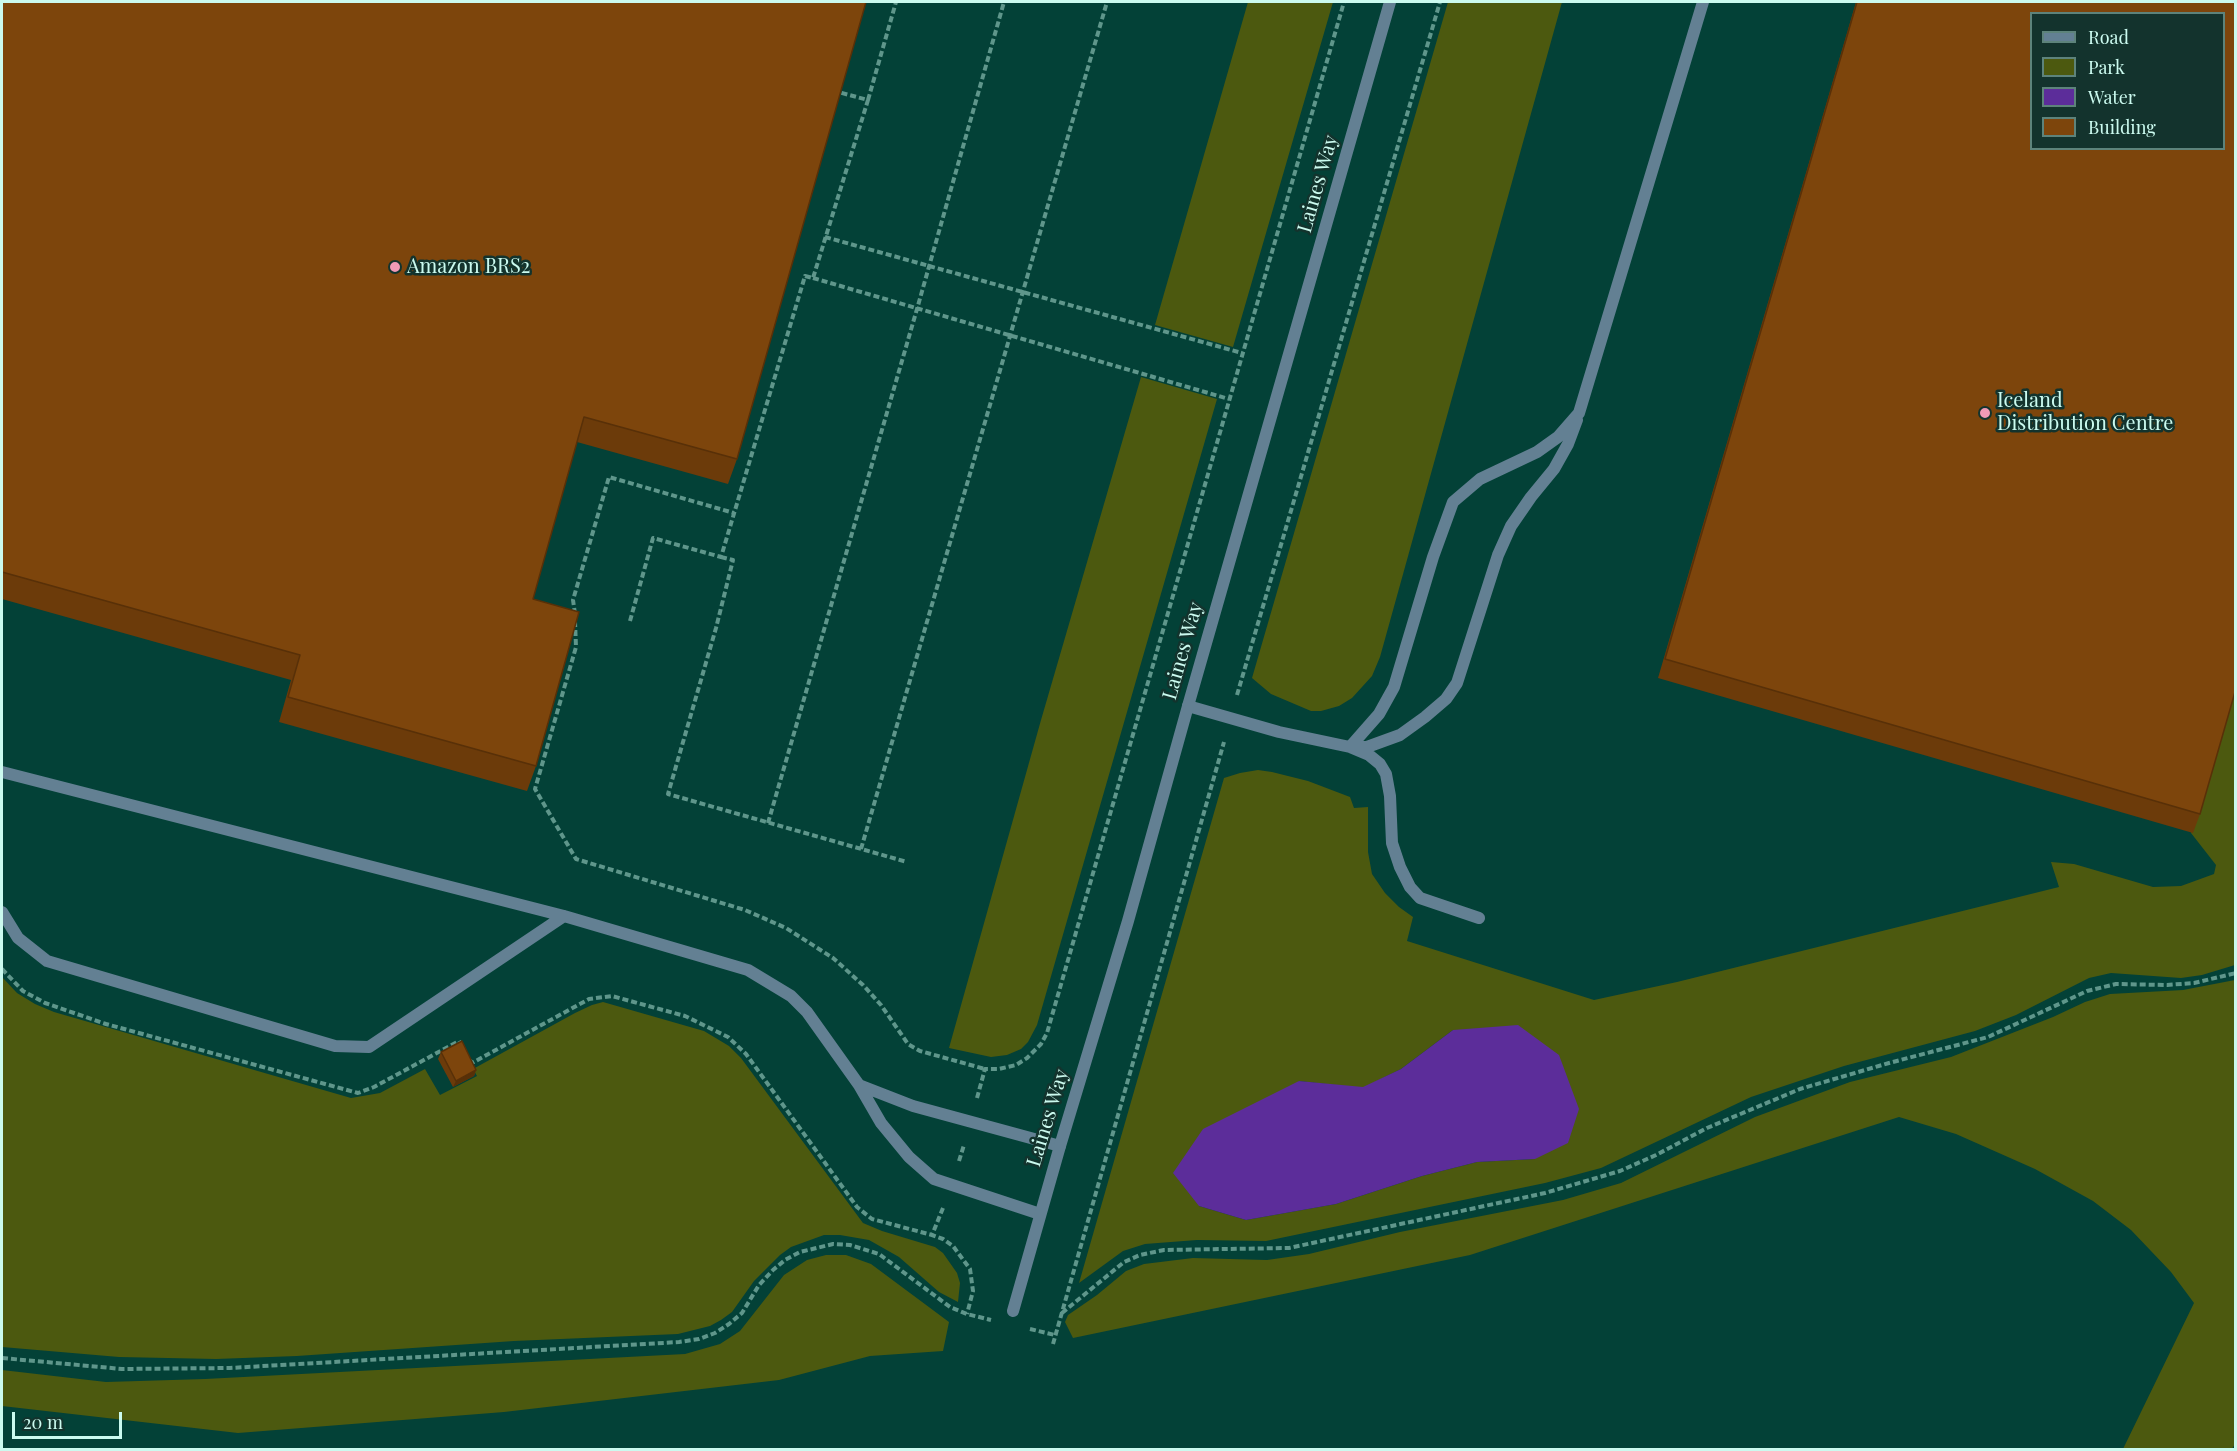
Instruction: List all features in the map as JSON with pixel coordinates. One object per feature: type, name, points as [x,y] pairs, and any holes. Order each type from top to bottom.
[{"type":"street","name":"Laines Way","points":[[1013,1311],[1128,921],[1390,2]]},
{"type":"street","points":[[1350,747],[1367,747],[1400,735],[1446,699],[1457,683],[1498,555],[1511,526],[1554,469],[1568,444],[1702,2]]},
{"type":"street","points":[[1350,747],[1380,714],[1394,687],[1433,556],[1453,502],[1480,479],[1537,452],[1558,437],[1579,413]]},
{"type":"street","points":[[1188,706],[1280,732],[1350,747],[1369,755],[1380,764],[1386,774],[1390,796],[1392,843],[1410,887],[1420,898],[1479,918]]},
{"type":"street","points":[[2,772],[564,916],[748,970],[773,983],[807,1012],[859,1085],[881,1123],[909,1157],[934,1179],[1040,1214]]},
{"type":"street","points":[[2,912],[18,938],[47,961],[335,1046],[369,1047],[564,916]]},
{"type":"street","points":[[859,1085],[913,1106],[1060,1146]]},
{"type":"path","points":[[813,278],[896,2]]},
{"type":"path","points":[[768,823],[1004,2]]},
{"type":"path","points":[[861,849],[1107,2]]},
{"type":"path","points":[[734,513],[609,477],[573,600],[576,647],[535,789],[576,859],[745,910],[786,927],[833,958],[863,985],[881,1005],[908,1044],[920,1051],[985,1069],[1016,1065],[1041,1044],[1047,1033],[1344,2]]},
{"type":"path","points":[[1053,1344],[1287,518],[1440,2]]},
{"type":"path","points":[[838,92],[868,100]]},
{"type":"path","points":[[825,237],[1242,352]]},
{"type":"path","points":[[721,557],[805,276],[1229,399]]},
{"type":"path","points":[[630,621],[653,538],[733,560],[716,628],[668,794],[907,862]]},
{"type":"path","points":[[2,969],[23,991],[45,1003],[106,1024],[358,1093],[374,1087],[459,1041],[464,1048]]},
{"type":"path","points":[[1062,1313],[1117,1267],[1140,1255],[1164,1250],[1289,1248],[1545,1193],[1620,1171],[1707,1128],[1800,1089],[1988,1037],[2087,991],[2116,984],[2167,986],[2194,983],[2235,973]]},
{"type":"path","points":[[468,1056],[472,1063],[589,999],[612,996],[685,1016],[728,1037],[746,1054],[857,1208],[872,1220],[932,1235],[953,1246],[970,1269],[973,1291],[967,1314]]},
{"type":"path","points":[[932,1235],[952,1184],[985,1069]]},
{"type":"path","points":[[2,1358],[122,1369],[230,1368],[679,1342],[707,1336],[729,1324],[742,1313],[759,1285],[772,1270],[785,1260],[800,1252],[832,1244],[850,1245],[879,1254],[950,1307],[967,1314],[1000,1322]]},
{"type":"path","points":[[1022,1327],[1056,1335]]},
{"type":"green space","points":[[1248,2],[1333,2],[1233,347],[1155,325]]},
{"type":"green space","points":[[1448,2],[1562,2],[1380,657],[1372,676],[1352,698],[1339,706],[1311,711],[1271,694],[1252,678]]},
{"type":"green space","points":[[1141,377],[1217,399],[1037,1025],[1028,1042],[1021,1049],[1007,1055],[991,1057],[949,1048],[1041,720]]},
{"type":"green space","points":[[2235,683],[2235,965],[2202,975],[2181,978],[2111,973],[2089,978],[2016,1015],[1975,1031],[1844,1066],[1751,1097],[1601,1168],[1545,1183],[1266,1241],[1197,1240],[1145,1244],[1123,1251],[1079,1283],[1224,778],[1258,770],[1272,772],[1308,781],[1350,797],[1354,808],[1368,807],[1368,852],[1372,874],[1385,893],[1413,917],[1407,941],[1594,1000],[1677,982],[2059,887],[2051,862],[2074,864],[2153,887],[2181,886],[2214,874],[2216,865],[2191,833]],"holes":[[[1453,1030],[1535,1159],[1477,1162],[1422,1176],[1336,1204],[1246,1220],[1199,1206],[1299,1081],[1363,1088],[1401,1069]]]},
{"type":"green space","points":[[2,977],[17,993],[54,1012],[351,1098],[380,1093],[425,1069],[440,1095],[477,1076],[473,1069],[575,1013],[603,1002],[704,1031],[729,1046],[741,1058],[863,1223],[935,1247],[943,1253],[957,1273],[960,1283],[958,1302],[939,1292],[899,1257],[869,1240],[824,1235],[791,1247],[780,1255],[754,1281],[732,1312],[721,1320],[710,1326],[678,1334],[514,1341],[297,1356],[216,1359],[119,1357],[2,1347]]},
{"type":"green space","points":[[2235,980],[2236,1442],[2232,1449],[2123,1449],[2194,1303],[2171,1272],[2131,1230],[2093,1201],[2035,1169],[1956,1134],[1899,1117],[1470,1255],[1073,1338],[1065,1322],[1068,1315],[1126,1271],[1144,1264],[1193,1258],[1267,1260],[1309,1254],[1400,1232],[1563,1200],[1621,1183],[1755,1117],[1850,1082],[1951,1057],[2085,1002],[2110,994],[2183,990]]},
{"type":"green space","points":[[826,1255],[846,1255],[871,1264],[949,1322],[943,1351],[870,1356],[779,1380],[504,1412],[238,1433],[2,1406],[2,1370],[106,1382],[685,1354],[720,1344],[740,1331],[784,1275],[807,1260]]},
{"type":"water","points":[[1518,1025],[1559,1055],[1579,1109],[1568,1143],[1535,1159],[1477,1162],[1422,1176],[1336,1204],[1246,1220],[1199,1206],[1173,1173],[1203,1129],[1299,1081],[1363,1087],[1401,1069],[1453,1030]]},
{"type":"building","name":"Amazon BRS2","points":[[2,2],[866,2],[737,459],[584,417],[533,599],[579,612],[536,766],[288,697],[300,655],[2,572]]},
{"type":"building","name":"Iceland Distribution Centre","points":[[1857,2],[2235,2],[2235,692],[2200,814],[1665,659]]},
{"type":"building","points":[[462,1041],[476,1070],[456,1081],[441,1052]]},
{"type":"place","name":"Amazon BRS2","points":[[395,267]]},
{"type":"place","name":"Iceland Distribution Centre","points":[[1985,413]]}]
